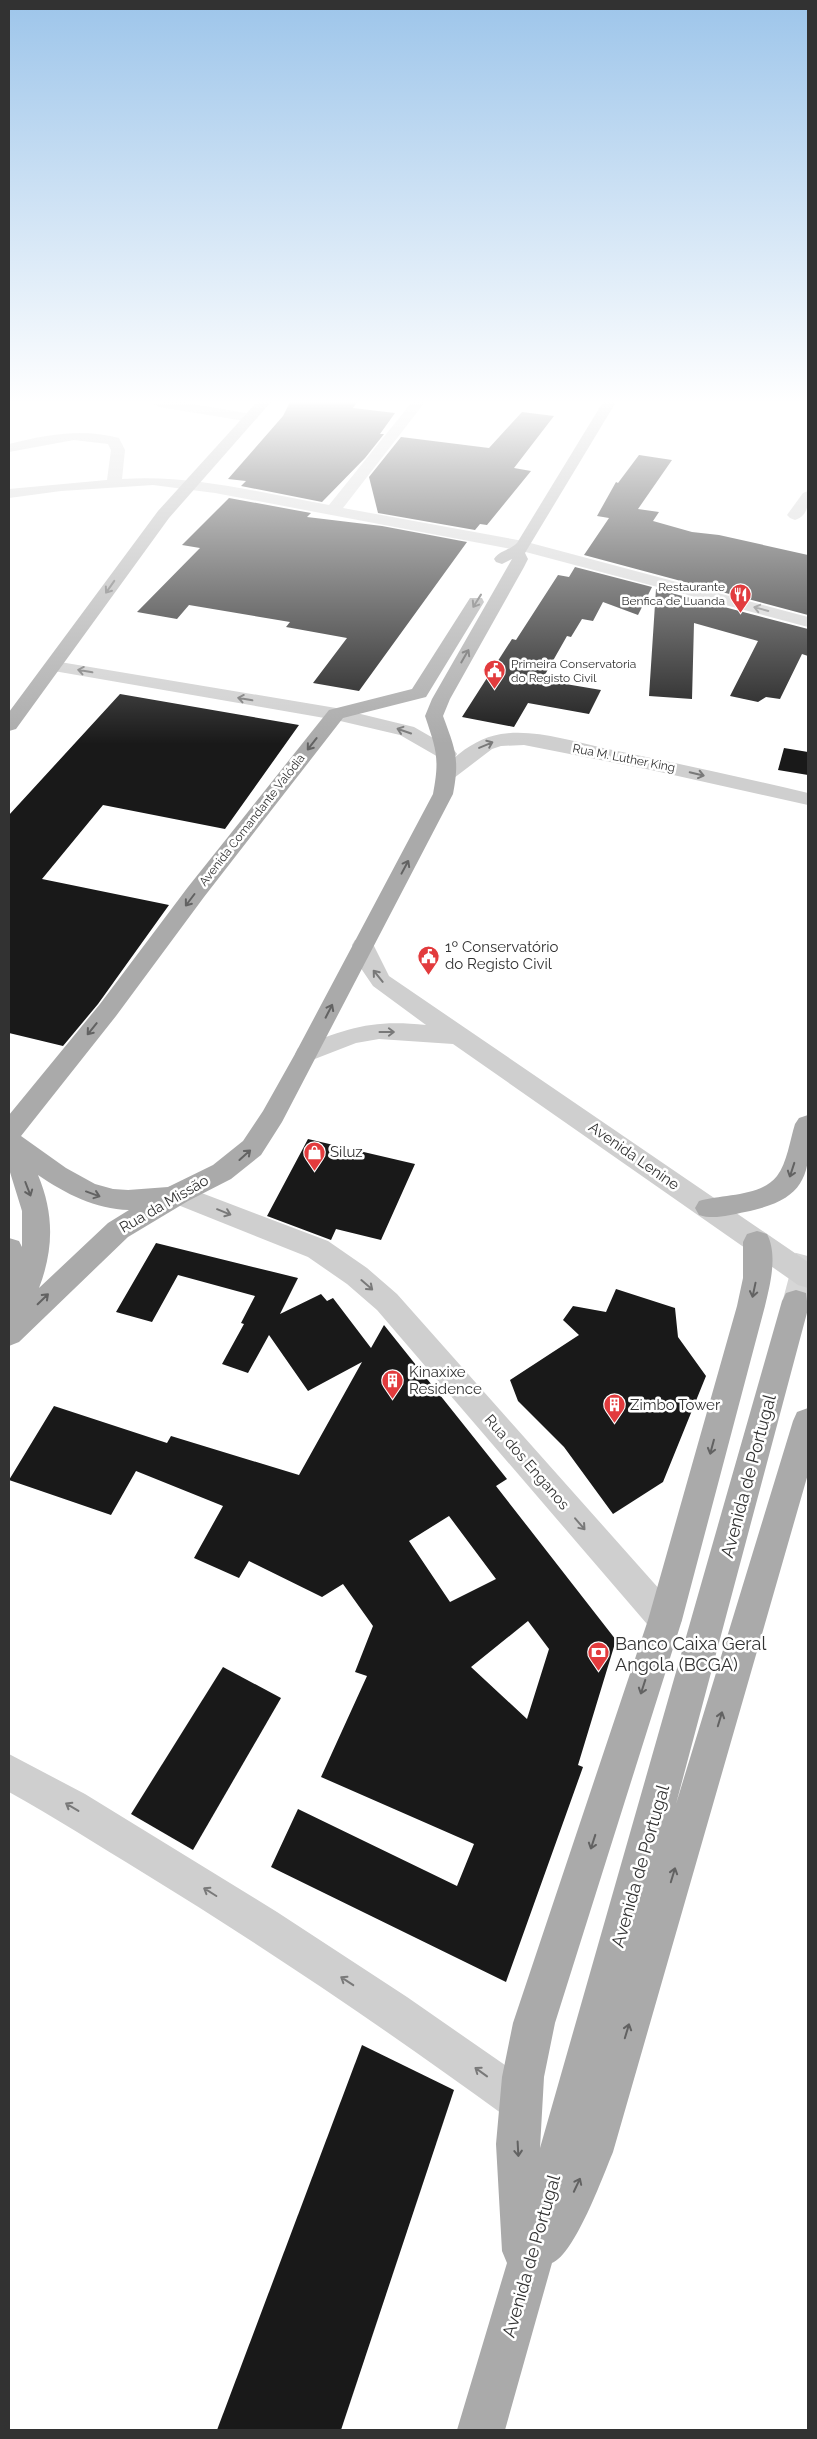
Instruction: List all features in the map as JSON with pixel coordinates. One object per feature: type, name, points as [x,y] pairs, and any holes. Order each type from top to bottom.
[{"type":"main road","points":[[9,725],[54,666],[124,565],[163,516]]},
{"type":"main road","points":[[307,1054],[442,794],[447,764],[434,716],[441,699],[516,567],[520,559],[520,549],[540,516]]},
{"type":"main road","points":[[336,714],[419,693],[504,556],[520,549]]},
{"type":"main road","name":"Avenida Comandante Valódia","points":[[10,1138],[196,892],[336,714]]},
{"type":"main road","name":"Rua da Missão","points":[[11,1321],[118,1230],[178,1194],[237,1163],[252,1148],[273,1116],[307,1054]]},
{"type":"main road","points":[[709,1208],[758,1198],[778,1191],[788,1182],[808,1124]]},
{"type":"main road","points":[[10,1138],[83,1190],[96,1196],[130,1200],[178,1194]]},
{"type":"main road","points":[[10,1138],[36,1210],[37,1229],[34,1254],[11,1321]]},
{"type":"main road","points":[[527,2273],[518,2144],[523,2077],[534,2023],[665,1620],[757,1278],[767,1248]]},
{"type":"main road","points":[[9,1249],[11,1321]]},
{"type":"main road","name":"Avenida de Portugal","points":[[481,2430],[527,2273],[802,1289]]},
{"type":"main road","points":[[527,2273],[568,2205],[591,2152],[808,1421]]},
{"type":"street","points":[[361,516],[520,549],[808,622]]},
{"type":"street","points":[[54,666],[336,714],[407,731],[447,764]]},
{"type":"street","name":"Rua M. Luther King","points":[[447,764],[483,745],[502,740],[520,741],[557,745],[679,769],[808,799]]},
{"type":"street","name":"Avenida Lenine","points":[[363,945],[370,964],[381,981],[767,1248],[802,1289]]},
{"type":"street","name":"Avenida Lenine","points":[[307,1054],[354,1035],[381,1032],[420,1032],[459,1036]]},
{"type":"street","name":"Rua dos Enganos","points":[[178,1194],[318,1250],[357,1276],[387,1302],[665,1620]]},
{"type":"street","points":[[9,1772],[47,1792],[235,1908],[432,2037],[520,2101]]},
{"type":"building","points":[[211,516],[308,516],[307,517],[382,526],[467,542],[359,691],[313,683],[347,638],[286,627],[290,622],[189,605],[177,619],[137,612],[200,548],[182,545]]},
{"type":"building","points":[[394,516],[494,516],[487,525],[480,524],[475,530]]},
{"type":"building","points":[[597,516],[656,516],[653,521],[692,532],[719,535],[808,555],[808,615],[584,555],[609,518]]},
{"type":"building","points":[[575,567],[652,587],[638,615],[603,602],[593,621],[582,619],[571,637],[567,636],[542,680],[601,690],[589,714],[528,703],[514,727],[462,717],[512,639],[516,640],[558,575],[569,577]]},
{"type":"building","points":[[656,589],[808,629],[808,656],[802,654],[780,699],[766,697],[758,702],[730,696],[758,641],[694,623],[692,699],[649,696]]},
{"type":"building","points":[[120,694],[299,725],[225,829],[103,805],[42,879],[169,905],[98,1004],[63,1046],[9,1033],[9,815]]},
{"type":"building","points":[[784,748],[808,752],[808,775],[778,770]]},
{"type":"building","points":[[308,1139],[415,1164],[381,1240],[336,1229],[331,1240],[267,1216]]},
{"type":"building","points":[[156,1243],[298,1278],[280,1314],[321,1294],[327,1301],[333,1298],[371,1348],[384,1325],[507,1479],[496,1486],[616,1640],[578,1765],[583,1767],[506,1982],[271,1867],[298,1809],[457,1886],[474,1844],[321,1777],[367,1676],[355,1672],[373,1626],[343,1584],[322,1597],[249,1561],[239,1578],[194,1558],[223,1506],[136,1471],[111,1515],[9,1480],[54,1406],[167,1443],[171,1436],[299,1475],[362,1362],[308,1391],[269,1335],[248,1373],[222,1364],[244,1324],[241,1323],[255,1296],[178,1275],[152,1322],[116,1312]],"holes":[[[449,1516],[496,1579],[450,1602],[409,1541]],[[528,1621],[549,1649],[527,1719],[471,1667]]]},
{"type":"building","name":"Zimbo Tower","points":[[616,1289],[675,1308],[678,1337],[706,1376],[663,1482],[613,1514],[564,1447],[518,1401],[510,1380],[579,1335],[563,1320],[573,1306],[606,1312]]},
{"type":"building","points":[[223,1667],[281,1698],[193,1850],[131,1814]]},
{"type":"building","points":[[362,2045],[454,2090],[341,2430],[217,2430]]},
{"type":"tunnel","points":[[796,1301],[808,1256]]},
{"type":"place","name":"Restaurante Benfica de Luanda","points":[[741,613]]},
{"type":"place","name":"Primeira Conservatoria do Registo Civil","points":[[495,690]]},
{"type":"place","name":"1º Conservatório do Registo Civil","points":[[429,975]]},
{"type":"place","name":"Siluz","points":[[314,1171]]},
{"type":"place","name":"Kinaxixe Residence","points":[[393,1400]]},
{"type":"place","name":"Zimbo Tower","points":[[614,1424]]},
{"type":"place","name":"Banco Caixa Geral Angola (BCGA)","points":[[599,1672]]}]
